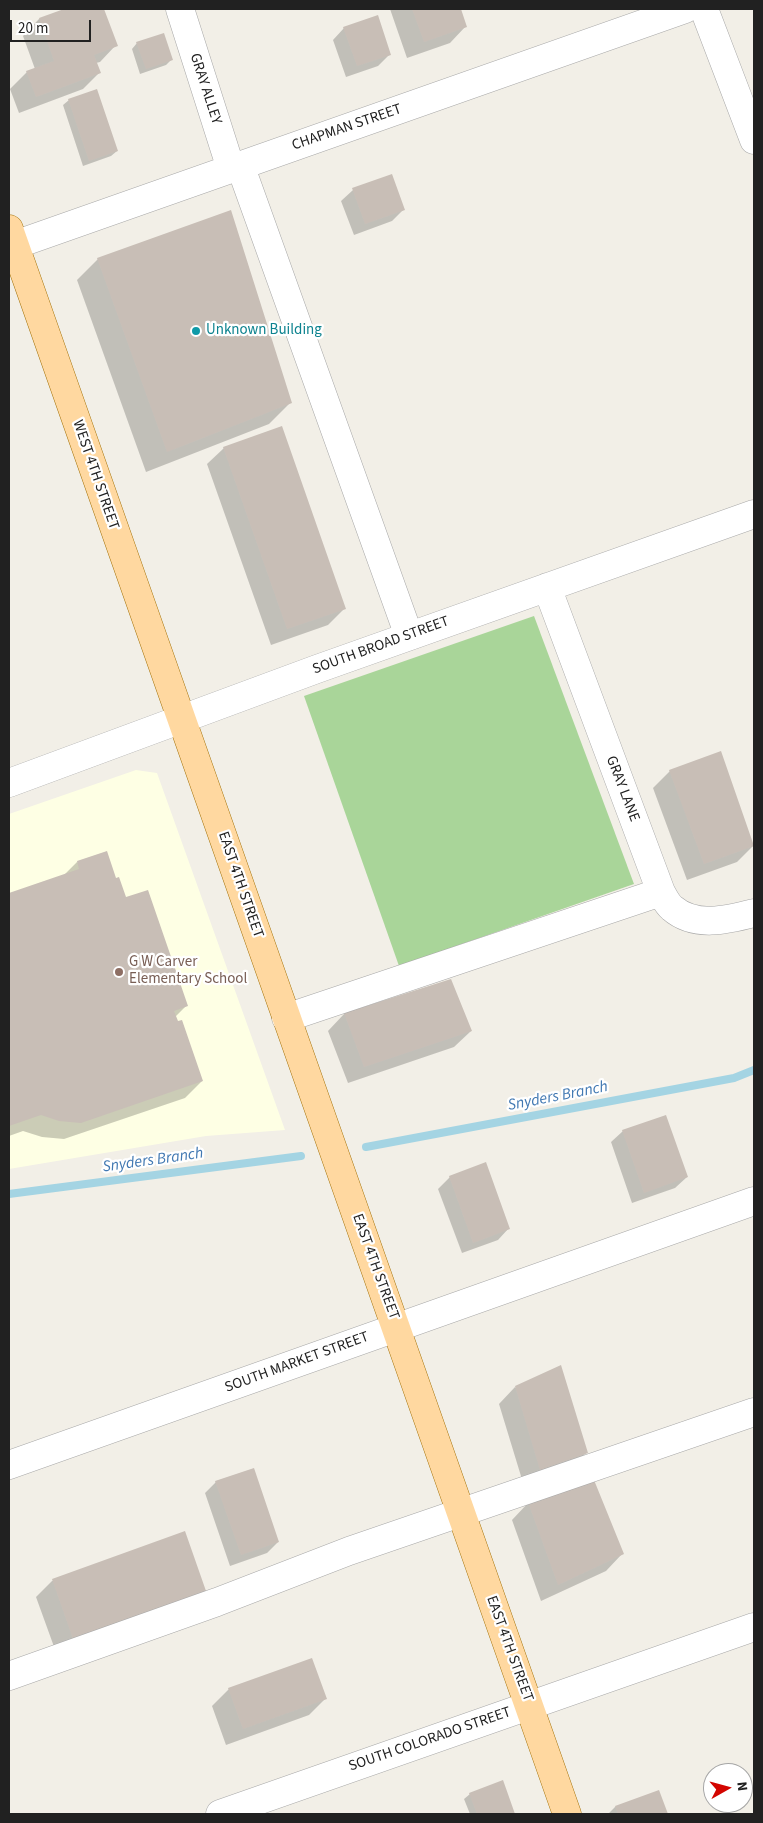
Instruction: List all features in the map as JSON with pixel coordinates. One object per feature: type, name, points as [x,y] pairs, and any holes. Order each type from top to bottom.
[{"type":"main road","name":"WEST 4TH STREET","points":[[11,241],[182,720]]},
{"type":"main road","name":"EAST 4TH STREET","points":[[182,720],[567,1814]]},
{"type":"street","name":"GRAY ALLEY","points":[[180,9],[235,167],[409,636]]},
{"type":"street","name":"CHAPMAN STREET","points":[[11,241],[235,167],[685,9]]},
{"type":"street","points":[[704,9],[754,140]]},
{"type":"street","name":"SOUTH BROAD STREET","points":[[9,783],[409,636],[754,514]]},
{"type":"street","name":"GRAY LANE","points":[[547,587],[661,892],[670,907],[685,917],[695,920],[728,920],[754,913]]},
{"type":"street","points":[[286,1018],[661,892]]},
{"type":"street","name":"SOUTH MARKET STREET","points":[[9,1465],[754,1201]]},
{"type":"street","points":[[9,1676],[217,1602],[349,1550],[754,1412]]},
{"type":"street","name":"SOUTH COLORADO STREET","points":[[220,1814],[754,1627]]},
{"type":"shaded area","name":"G W Carver Elementary School","points":[[136,770],[157,773],[285,1130],[206,1136],[9,1169],[9,814]]},
{"type":"green space","points":[[534,616],[634,884],[399,966],[304,696]]},
{"type":"building","points":[[64,9],[104,9],[118,46],[94,55],[101,73],[36,97],[26,71],[54,61],[39,18]]},
{"type":"building","points":[[412,9],[461,9],[467,27],[424,42]]},
{"type":"building","points":[[378,15],[391,55],[357,66],[343,27]]},
{"type":"building","points":[[164,33],[173,60],[146,69],[136,42]]},
{"type":"building","points":[[97,89],[118,151],[89,161],[68,99]]},
{"type":"building","points":[[392,174],[405,210],[365,224],[352,188]]},
{"type":"building","name":"Unknown Building","points":[[231,210],[292,403],[167,452],[97,258]]},
{"type":"building","points":[[282,426],[346,609],[287,629],[223,447]]},
{"type":"building","points":[[721,751],[754,846],[704,864],[669,770]]},
{"type":"building","points":[[107,851],[116,878],[119,877],[126,897],[148,890],[188,1006],[174,1011],[178,1021],[182,1020],[203,1081],[81,1123],[59,1121],[41,1115],[9,1126],[9,893],[79,869],[77,861]]},
{"type":"building","points":[[451,979],[472,1031],[364,1067],[344,1013]]},
{"type":"building","points":[[666,1115],[688,1177],[644,1193],[622,1130]]},
{"type":"building","points":[[486,1162],[510,1229],[473,1243],[449,1176]]},
{"type":"building","points":[[561,1365],[588,1453],[540,1470],[515,1386]]},
{"type":"building","points":[[254,1468],[279,1542],[241,1555],[215,1481]]},
{"type":"building","points":[[594,1480],[624,1554],[558,1585],[528,1502]]},
{"type":"building","points":[[185,1531],[206,1591],[73,1639],[52,1579]]},
{"type":"building","points":[[312,1658],[327,1699],[243,1729],[228,1688]]},
{"type":"building","points":[[503,1780],[515,1814],[477,1814],[469,1793]]},
{"type":"building","points":[[659,1790],[668,1814],[618,1814],[615,1806]]},
{"type":"waterway","name":"Snyders Branch","points":[[366,1147],[734,1078],[754,1070]]},
{"type":"waterway","name":"Snyders Branch","points":[[9,1194],[301,1156]]},
{"type":"place","name":"Unknown Building","points":[[196,331]]},
{"type":"place","name":"G W Carver Elementary School","points":[[119,972]]}]
